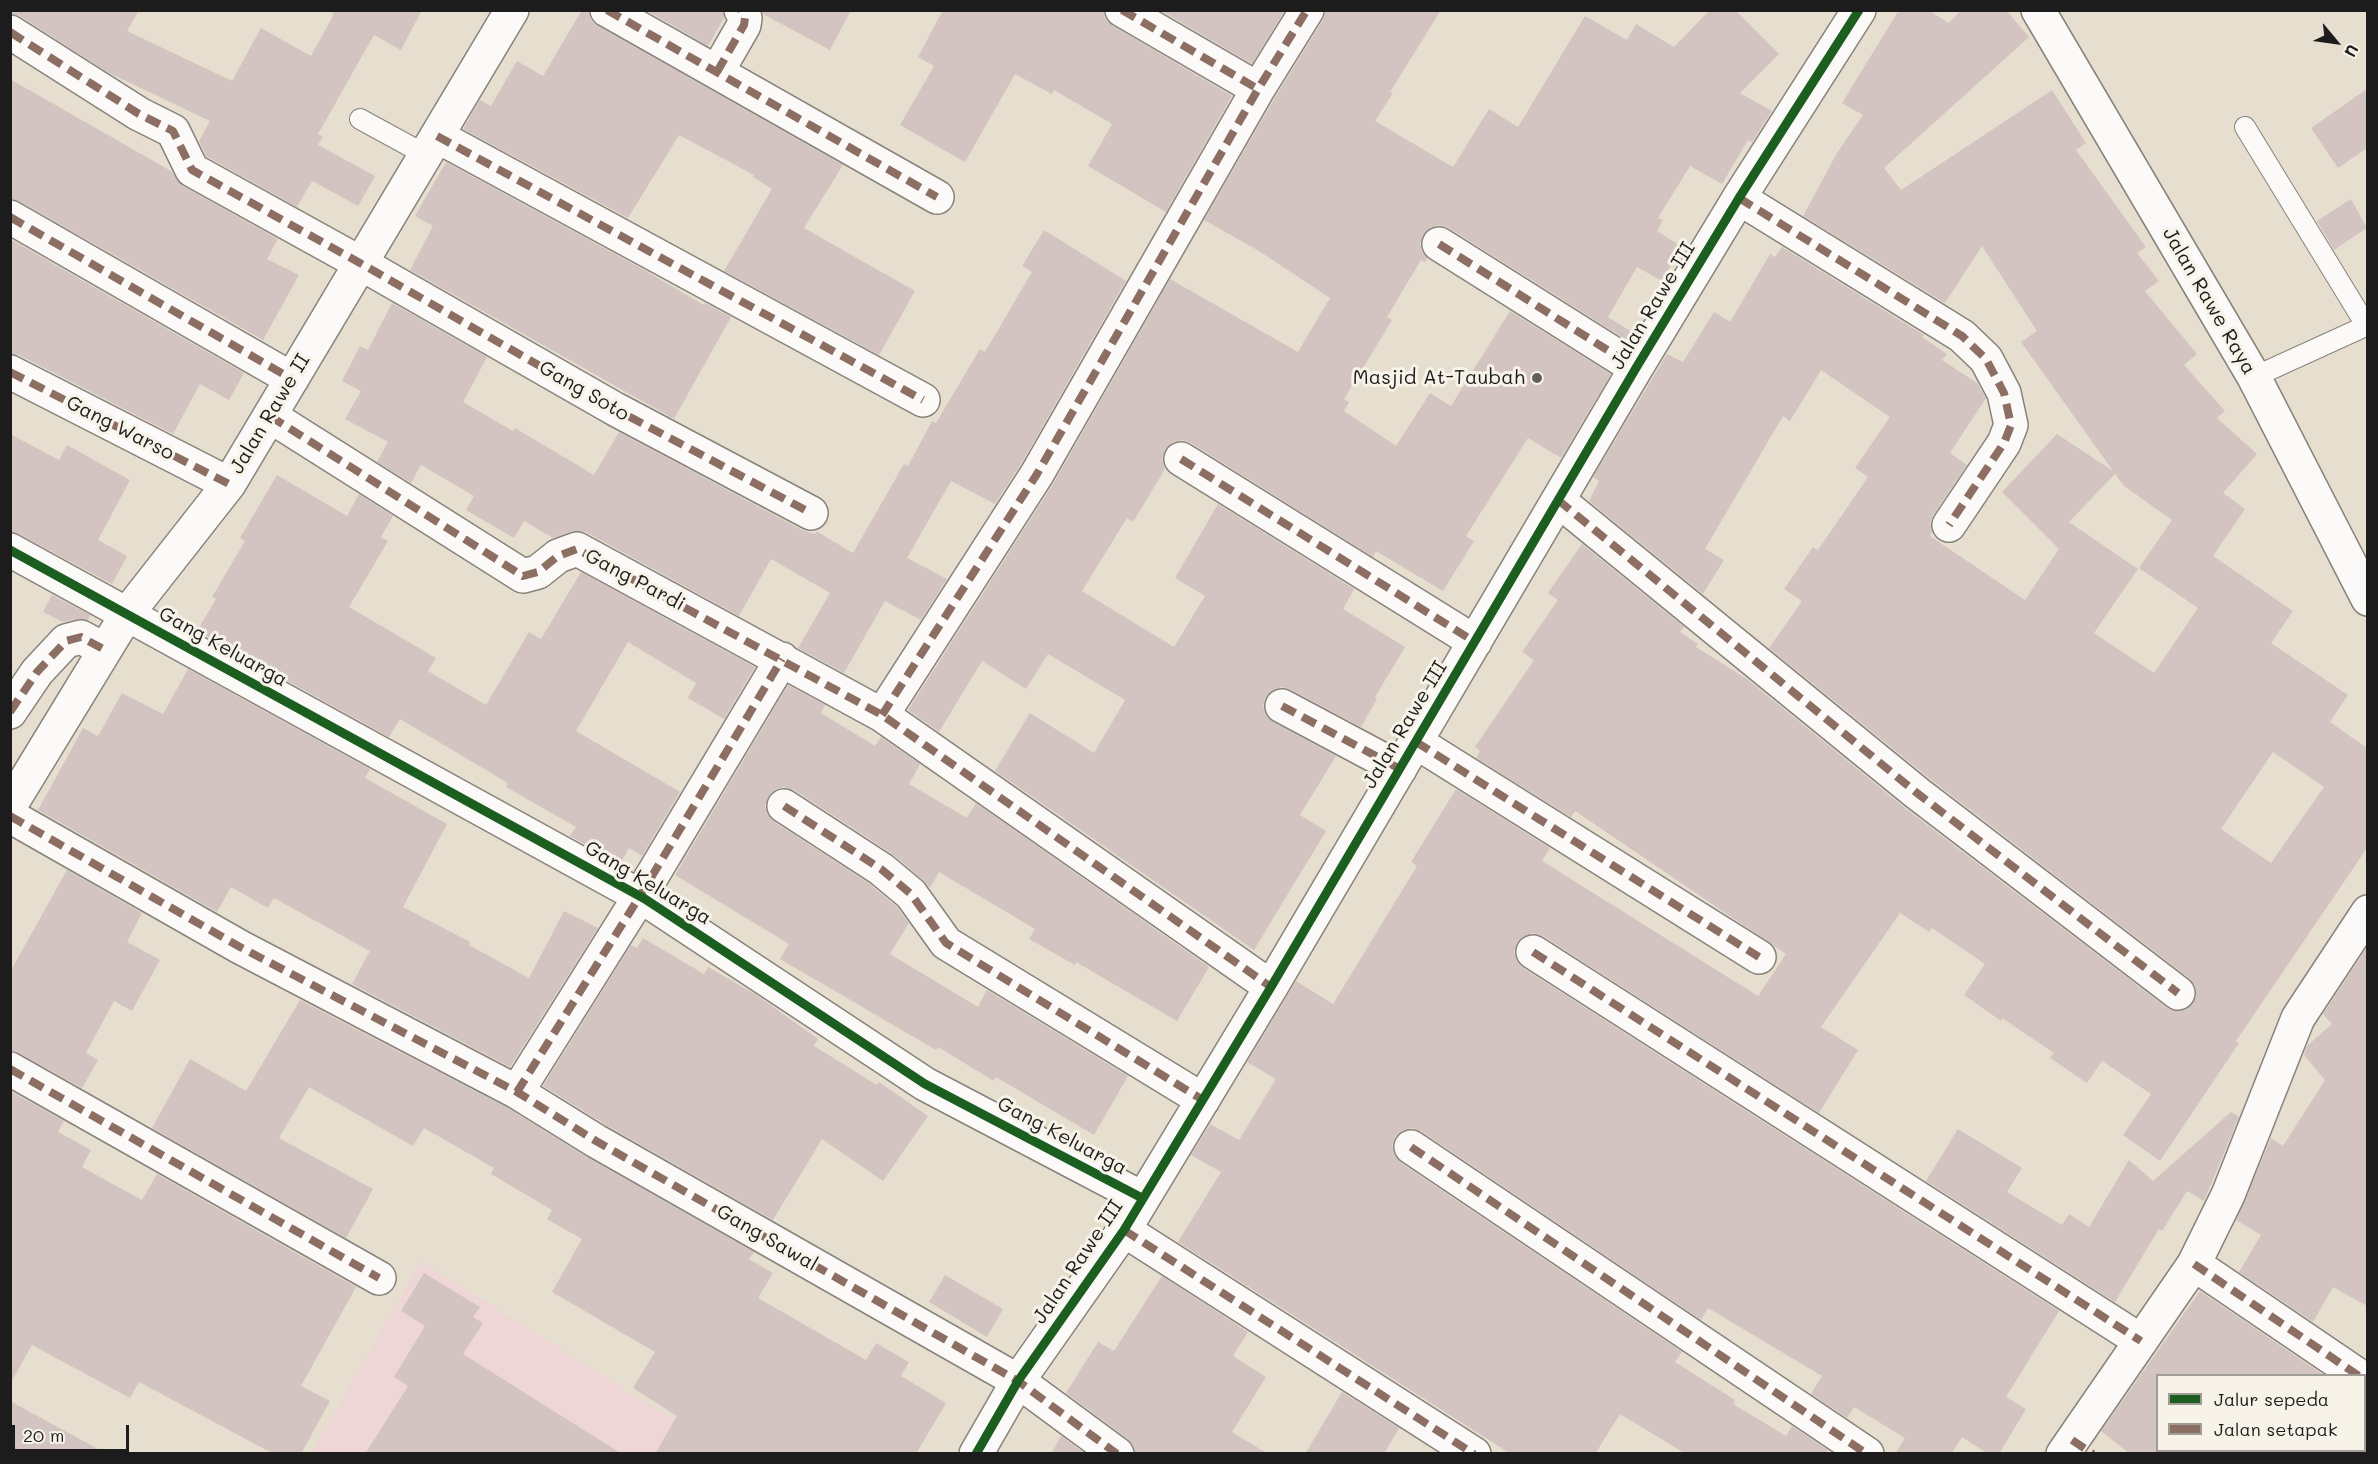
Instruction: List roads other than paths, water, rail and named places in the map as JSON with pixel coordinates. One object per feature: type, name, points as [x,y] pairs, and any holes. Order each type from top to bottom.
[{"type":"street","name":"Jalan Rawe II","points":[[10,806],[127,614],[229,484],[512,10]]},
{"type":"street","points":[[607,10],[937,196]]},
{"type":"street","points":[[717,72],[744,25],[745,18],[741,10]]},
{"type":"street","points":[[1122,10],[1258,89]]},
{"type":"street","points":[[882,715],[1036,474],[1258,89],[1307,10]]},
{"type":"street","name":"Jalan Rawe III","points":[[976,1454],[1018,1381],[1124,1230],[1271,987],[1636,368],[1739,198],[1859,10]]},
{"type":"street","name":"Jalan Rawe Raya","points":[[2038,10],[2254,376],[2367,598]]},
{"type":"street","name":"Gang Soto","points":[[10,32],[139,114],[173,131],[192,170],[615,409],[811,513]]},
{"type":"street","points":[[432,146],[923,400]]},
{"type":"street","points":[[1739,198],[1962,336],[1986,359],[2004,393],[2011,425],[2004,443],[1949,525]]},
{"type":"street","points":[[10,217],[292,379]]},
{"type":"street","points":[[1439,244],[1636,368]]},
{"type":"street","name":"Gang Warso","points":[[10,372],[229,484]]},
{"type":"street","name":"Gang Pardi","points":[[270,416],[524,576],[538,572],[558,556],[577,549],[882,715],[1271,987]]},
{"type":"street","points":[[1181,459],[1475,642]]},
{"type":"street","points":[[1558,500],[1917,793],[2178,993]]},
{"type":"street","name":"Gang Keluarga","points":[[10,550],[640,896],[925,1084],[1142,1198]]},
{"type":"street","points":[[10,712],[37,672],[66,641],[81,637],[105,650]]},
{"type":"street","points":[[517,1092],[640,896],[782,659]]},
{"type":"street","points":[[1281,706],[1400,769]]},
{"type":"street","points":[[1416,742],[1759,957]]},
{"type":"street","points":[[784,806],[881,869],[911,894],[946,943],[1203,1100]]},
{"type":"street","name":"Gang Sawal","points":[[10,816],[240,947],[517,1092],[596,1141],[1018,1381],[1116,1454]]},
{"type":"street","points":[[2076,1449],[2141,1341],[2194,1264],[2228,1195],[2298,1018],[2367,912]]},
{"type":"street","points":[[1533,952],[2141,1341]]},
{"type":"street","points":[[10,1069],[379,1278]]},
{"type":"street","points":[[1411,1147],[1868,1454]]},
{"type":"street","points":[[1124,1230],[1474,1454]]},
{"type":"street","points":[[2194,1264],[2356,1374]]},
{"type":"lane","points":[[360,119],[432,146]]},
{"type":"lane","points":[[2245,128],[2367,325],[2254,376]]},
{"type":"place","name":"Masjid At-Taubah","points":[[1537,378]]}]
